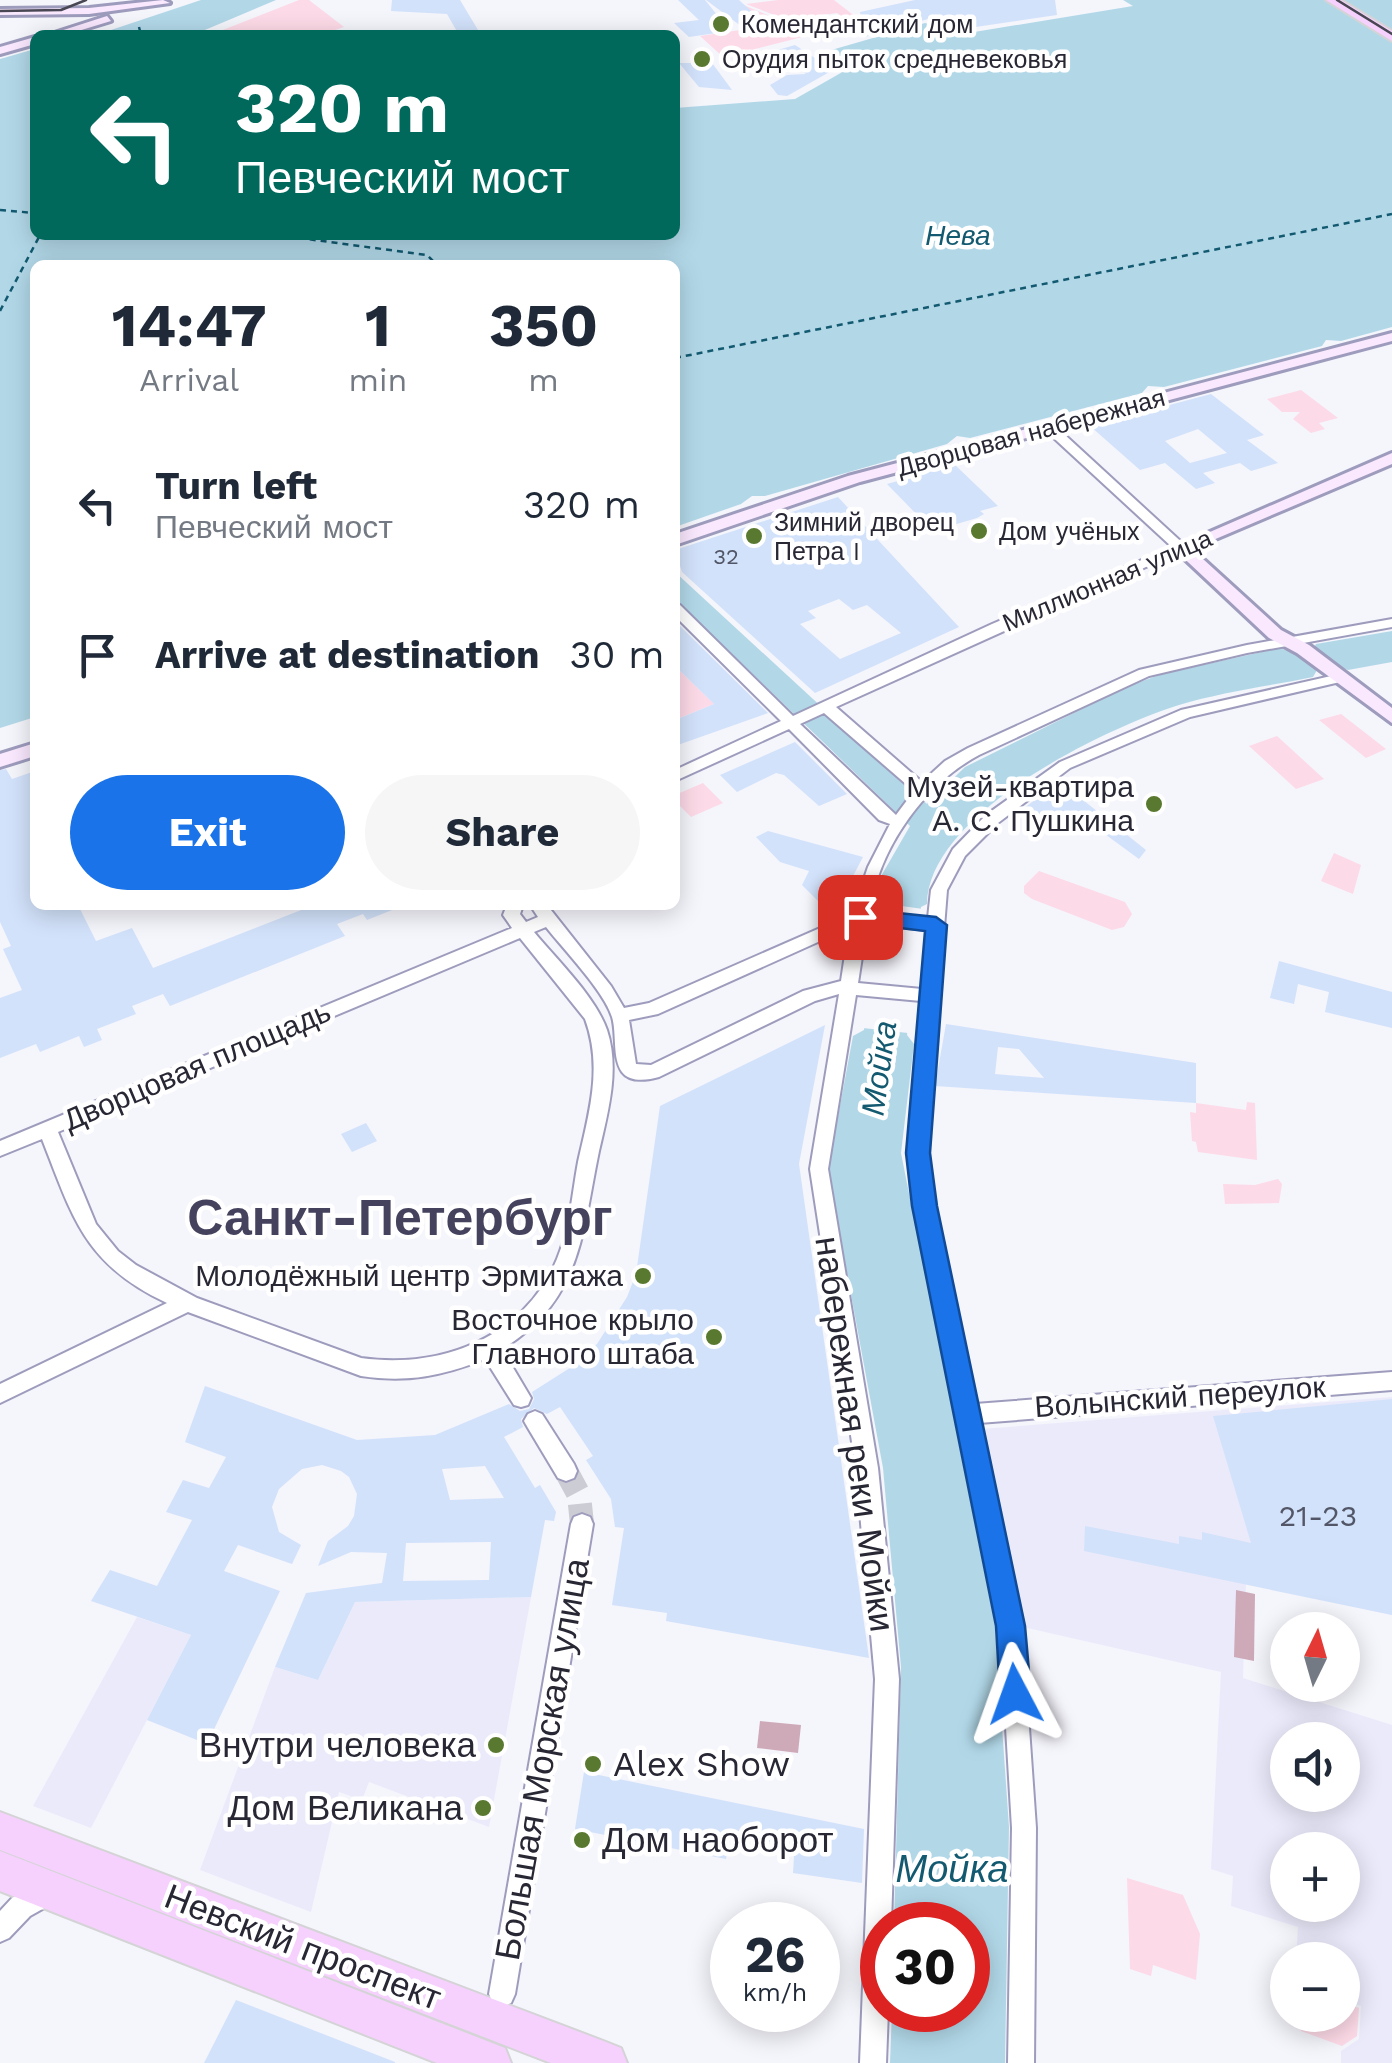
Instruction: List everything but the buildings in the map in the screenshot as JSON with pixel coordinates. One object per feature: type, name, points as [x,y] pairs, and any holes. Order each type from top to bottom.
[{"type":"main road","points":[[1332,0],[1392,37]]},
{"type":"main road","points":[[1346,0],[1392,28]]},
{"type":"main road","points":[[0,9],[167,1]]},
{"type":"main road","points":[[69,30],[167,1]]},
{"type":"main road","points":[[0,51],[30,42]]},
{"type":"main road","name":"Дворцовая набережная","points":[[680,538],[854,478],[1392,337]]},
{"type":"main road","name":"Миллионная улица","points":[[1181,548],[1392,458]]},
{"type":"main road","points":[[1181,548],[1294,645],[1392,717]]},
{"type":"main road","points":[[0,747],[30,738]]},
{"type":"main road","points":[[0,761],[30,751]]},
{"type":"main road","name":"Невский проспект","points":[[0,1831],[93,1866],[498,2036]]},
{"type":"main road","points":[[18,1884],[93,1866]]},
{"type":"main road","name":"Невский проспект","points":[[18,1884],[498,2036],[606,2063]]},
{"type":"street","points":[[73,6],[75,28]]},
{"type":"street","points":[[1048,427],[1181,548]]},
{"type":"street","name":"Миллионная улица","points":[[795,722],[997,627],[1181,548]]},
{"type":"street","points":[[680,613],[795,722],[885,816],[900,820]]},
{"type":"street","points":[[826,708],[921,793],[944,770],[980,748],[1144,674],[1392,624]]},
{"type":"street","points":[[1021,2063],[1024,1828],[1010,1626],[924,1206],[918,1153],[922,995],[929,924],[939,890],[959,853],[992,819],[1065,765],[1186,714],[1334,674]]},
{"type":"street","points":[[680,774],[795,722]]},
{"type":"street","name":"набережная реки Мойки","points":[[873,2063],[887,1679],[867,1468],[818,1169],[858,988],[871,875],[900,820],[921,793]]},
{"type":"street","points":[[513,910],[511,915],[523,930],[543,912],[620,1014],[628,1066],[644,1074],[809,996],[858,988],[922,995]]},
{"type":"street","points":[[620,1014],[652,1010],[869,918],[929,924]]},
{"type":"street","name":"Дворцовая площадь","points":[[523,930],[592,1016],[601,1033],[606,1067],[564,1266],[546,1297],[488,1346],[443,1368],[408,1373],[362,1367],[188,1302],[130,1274],[94,1238],[48,1129],[523,930]]},
{"type":"street","points":[[0,1149],[48,1129]]},
{"type":"street","points":[[0,1394],[188,1302]]},
{"type":"street","points":[[488,1346],[520,1398]]},
{"type":"street","name":"Волынский переулок","points":[[969,1414],[1392,1381]]},
{"type":"street","points":[[535,1421],[566,1471]]},
{"type":"street","name":"Большая Морская улица","points":[[498,2036],[582,1524]]},
{"type":"street","points":[[0,1929],[21,1907],[18,1884]]},
{"type":"shaded area","points":[[299,0],[309,0],[344,27],[335,30],[223,30]]},
{"type":"shaded area","points":[[834,0],[861,21],[819,33],[795,23],[816,20],[823,26],[847,21],[837,13],[787,20],[746,4]]},
{"type":"shaded area","points":[[741,4],[814,34],[723,57],[700,36],[767,26],[753,12],[730,15]]},
{"type":"shaded area","points":[[1301,390],[1338,418],[1319,423],[1325,429],[1311,433],[1293,419],[1300,412],[1282,412],[1267,399]]},
{"type":"shaded area","points":[[680,671],[714,704],[680,718]]},
{"type":"shaded area","points":[[1341,714],[1386,749],[1366,758],[1319,720]]},
{"type":"shaded area","points":[[1277,736],[1324,779],[1296,789],[1249,746]]},
{"type":"shaded area","points":[[703,783],[723,803],[691,817],[680,806],[680,793]]},
{"type":"shaded area","points":[[1334,853],[1361,865],[1353,894],[1321,881]]},
{"type":"shaded area","points":[[1039,871],[1125,902],[1132,914],[1124,927],[1112,930],[1032,899],[1024,893],[1024,886]]},
{"type":"shaded area","points":[[1247,1102],[1255,1103],[1257,1160],[1198,1152],[1196,1142],[1192,1141],[1190,1112],[1196,1113],[1196,1103],[1246,1110]]},
{"type":"shaded area","points":[[1278,1179],[1282,1184],[1279,1203],[1225,1204],[1223,1184],[1255,1185]]},
{"type":"shaded area","points":[[1392,1397],[1392,1615],[1246,1583],[1243,1678],[1270,1687],[1270,1702],[1319,1702],[1392,1725],[1392,2063],[1341,2063],[1341,2051],[1359,2039],[1360,1942],[1297,1942],[1298,1927],[1282,1922],[1360,1922],[1360,1832],[1270,1832],[1270,1918],[1231,1906],[1233,1876],[1211,1869],[1221,1672],[1023,1627],[982,1429]]},
{"type":"shaded area","points":[[1236,1590],[1255,1594],[1254,1661],[1234,1657]]},
{"type":"shaded area","points":[[531,1597],[489,1827],[369,1782],[362,1800],[339,1792],[311,1912],[200,1870],[275,1667],[318,1680],[355,1602]]},
{"type":"shaded area","points":[[137,1617],[191,1635],[91,1828],[33,1806]]},
{"type":"shaded area","points":[[760,1721],[801,1725],[798,1753],[757,1748]]},
{"type":"shaded area","points":[[1127,1878],[1183,1895],[1200,1934],[1196,1980],[1153,1965],[1151,1976],[1130,1969]]},
{"type":"shaded area","points":[[1304,2032],[1357,2032],[1342,2046]]},
{"type":"water","points":[[201,0],[276,0],[205,30],[111,30]]},
{"type":"water","name":"Нева","points":[[1123,0],[1392,0],[1392,327],[1341,341],[1326,340],[1322,346],[1164,387],[1148,386],[1142,393],[970,438],[957,436],[947,444],[765,496],[752,496],[741,504],[680,525],[680,260],[30,260],[30,719],[0,728],[0,59],[30,50],[30,240],[680,240],[680,108],[795,99],[846,70],[821,53],[925,23],[962,34],[1133,6]]},
{"type":"water","name":"Мойка","points":[[680,577],[927,804],[965,767],[1126,687],[1162,674],[1280,648],[1292,653],[1314,648],[1316,644],[1392,631],[1392,662],[1348,670],[1338,666],[1317,670],[1313,677],[1179,705],[1066,755],[987,808],[956,838],[935,871],[927,904],[921,907],[907,1035],[914,1044],[901,1153],[995,1626],[1009,1827],[1005,2063],[890,2063],[891,2032],[990,2032],[990,1902],[895,1902],[901,1667],[883,1468],[828,1170],[853,1036],[864,1030],[881,903],[877,897],[880,878],[910,826],[680,604]]},
{"type":"pier","points":[[880,903],[923,909],[908,1033],[863,1028]]},
{"type":"ferry route","points":[[0,210],[30,213]]},
{"type":"ferry route","points":[[680,357],[1392,214]]},
{"type":"ferry route","points":[[0,311],[37,240]]},
{"type":"ferry route","points":[[314,240],[427,255],[432,260]]},
{"type":"tunnel","points":[[566,1471],[579,1495],[582,1524]]},
{"type":"tram line","points":[[0,11],[61,10],[86,0]]},
{"type":"tram line","points":[[1337,0],[1392,34]]},
{"type":"place","name":"Комендантский дом","points":[[721,24]]},
{"type":"place","name":"Орудия пыток средневековья","points":[[702,59]]},
{"type":"place","name":"Дом учёных","points":[[979,531]]},
{"type":"place","name":"Зимний дворец Петра I","points":[[754,536]]},
{"type":"place","name":"Музей-квартира А. С. Пушкина","points":[[1154,804]]},
{"type":"place","name":"Молодёжный центр Эрмитажа","points":[[643,1276]]},
{"type":"place","name":"Восточное крыло Главного штаба","points":[[714,1337]]},
{"type":"place","name":"Внутри человека","points":[[496,1745]]},
{"type":"place","name":"Alex Show","points":[[593,1764]]},
{"type":"place","name":"Дом Великана","points":[[483,1808]]},
{"type":"place","name":"Дом наоборот","points":[[582,1840]]},
{"type":"district","name":"Санкт-Петербург","points":[[400,1217]]},
{"type":"route","points":[[860,917],[936,925],[918,1153],[924,1206],[1010,1626],[1015,1694]]}]
